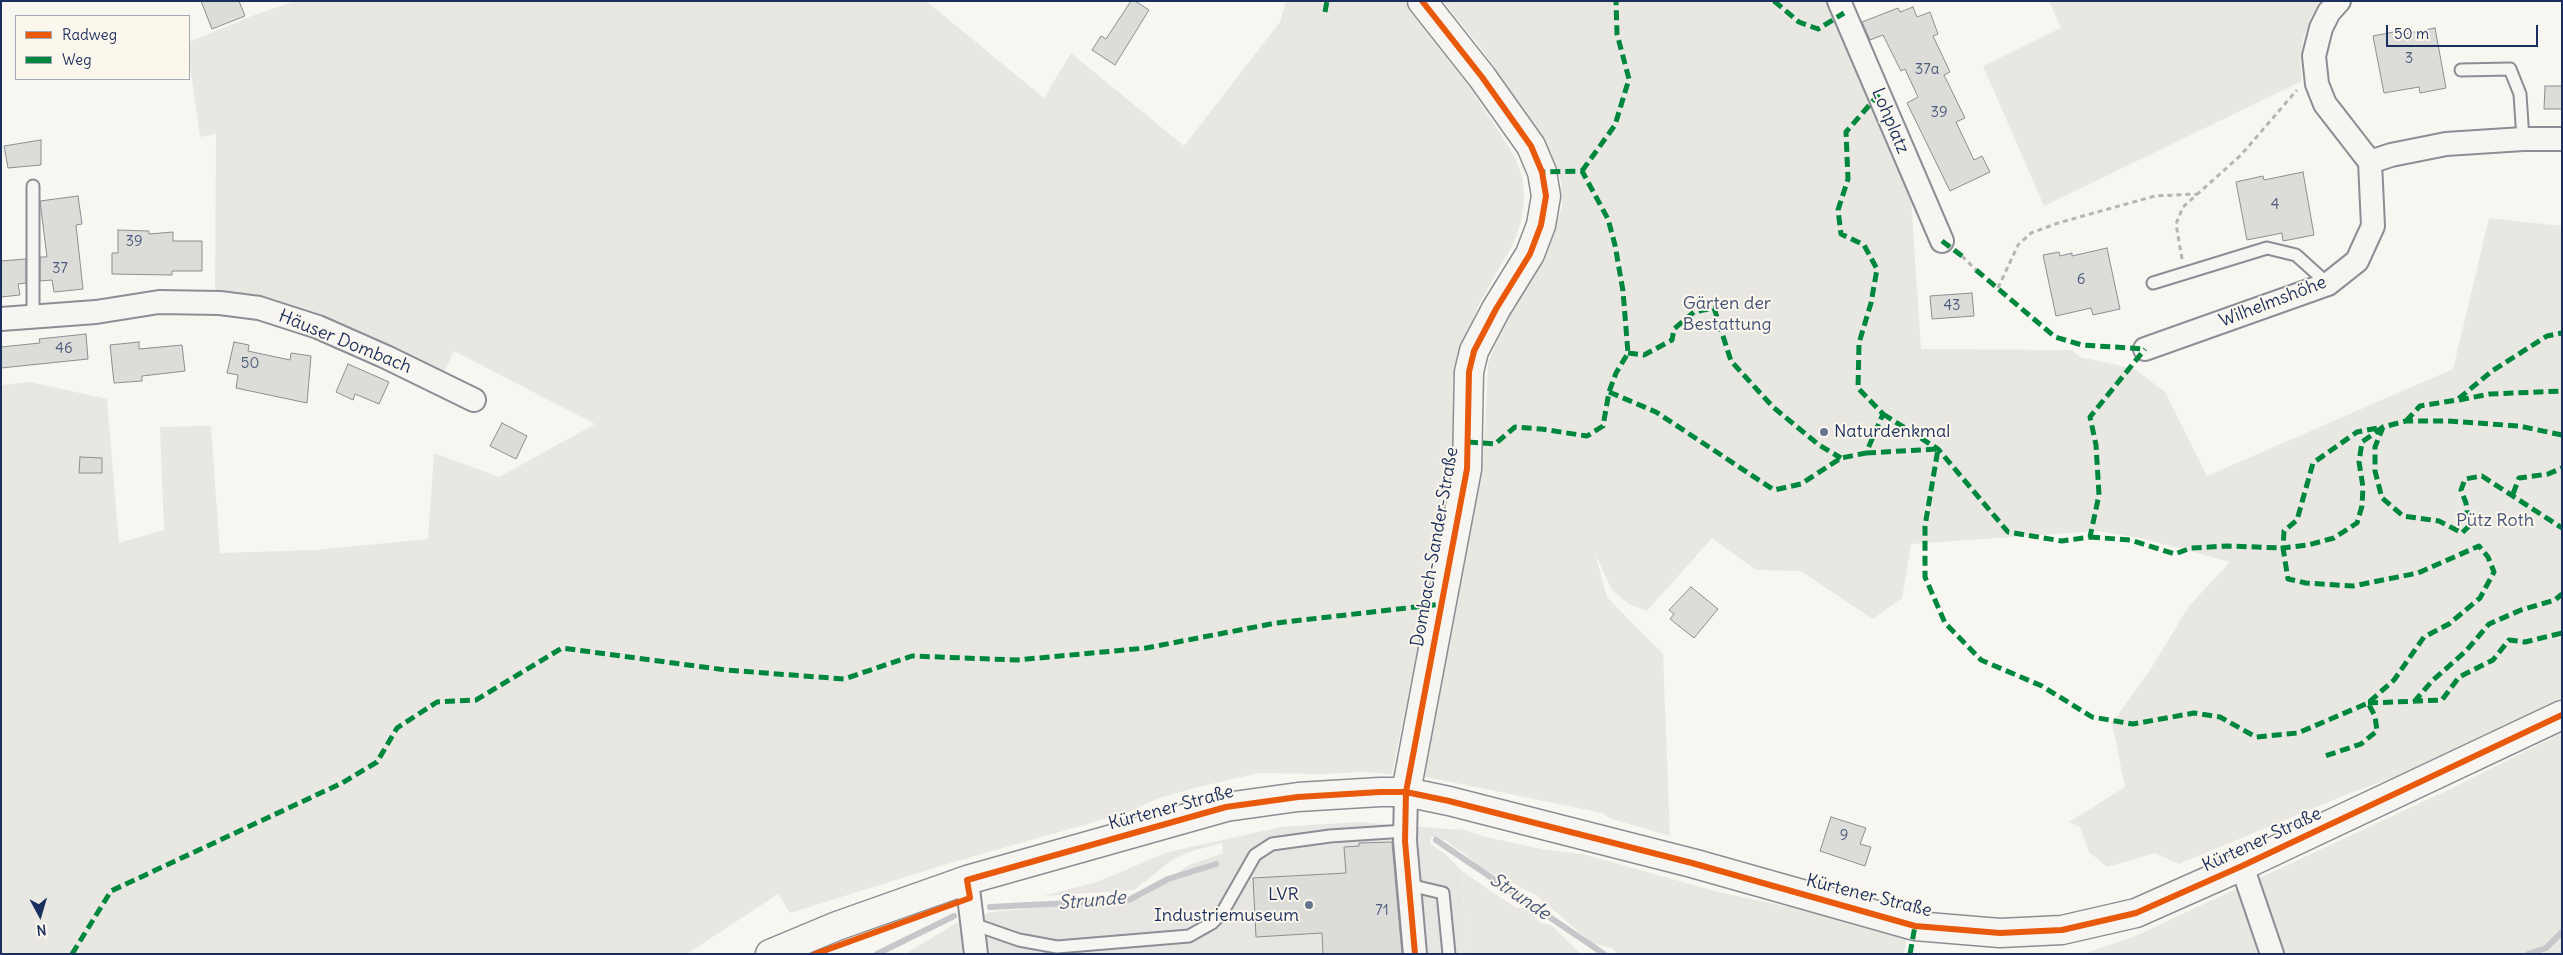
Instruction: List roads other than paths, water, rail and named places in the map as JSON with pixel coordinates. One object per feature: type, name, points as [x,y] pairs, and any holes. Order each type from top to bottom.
[{"type":"main road","name":"Dombach-Sander-Straße","points":[[1406,792],[1467,470],[1469,372],[1474,351],[1496,309],[1530,254],[1541,225],[1546,196],[1542,172],[1531,146],[1482,77],[1422,1]]},
{"type":"main road","name":"Kürtener Straße","points":[[770,954],[837,926],[967,880],[1235,806],[1261,801],[1333,794],[1406,792],[1692,863],[1915,926],[2000,934],[2062,930],[2136,913],[2242,866],[2562,715]]},
{"type":"street","name":"Lohplatz","points":[[1838,1],[1942,241]]},
{"type":"street","points":[[2339,1],[2329,12],[2321,28],[2314,56],[2317,84],[2325,104],[2370,162],[2390,155],[2446,144],[2522,139],[2562,139]]},
{"type":"street","name":"Wilhelmshöhe","points":[[2145,349],[2328,284],[2357,261],[2374,226],[2370,162]]},
{"type":"street","name":"Häuser Dombach","points":[[1,319],[96,312],[159,302],[220,303],[259,308],[327,331],[474,400]]},
{"type":"street","points":[[1406,792],[1405,831],[1415,954]]},
{"type":"street","points":[[2242,866],[2272,954]]},
{"type":"street","points":[[967,880],[976,954]]},
{"type":"lane","points":[[2461,70],[2510,69],[2520,94],[2522,139]]},
{"type":"lane","points":[[33,186],[33,316]]},
{"type":"lane","points":[[2153,283],[2267,248],[2296,255],[2328,284]]},
{"type":"lane","points":[[973,924],[1019,940],[1057,947],[1189,936],[1212,923],[1222,913],[1255,855],[1272,844],[1330,836],[1405,831]]},
{"type":"lane","points":[[1409,885],[1443,893],[1449,954]]},
{"type":"waterway","name":"Strunde","points":[[1436,840],[1604,954]]},
{"type":"waterway","name":"Strunde","points":[[990,907],[1129,900],[1168,879],[1216,864]]},
{"type":"waterway","name":"Strunde","points":[[877,954],[954,916]]},
{"type":"waterway","name":"Strunde","points":[[2528,954],[2546,948],[2562,932]]},
{"type":"place","name":"Naturdenkmal","points":[[1824,432]]},
{"type":"place","name":"LVR Industriemuseum","points":[[1309,905]]},
{"type":"park label","name":"Gärten der Bestattung","points":[[1727,314]]},
{"type":"park label","name":"Pütz Roth","points":[[2495,521]]}]
